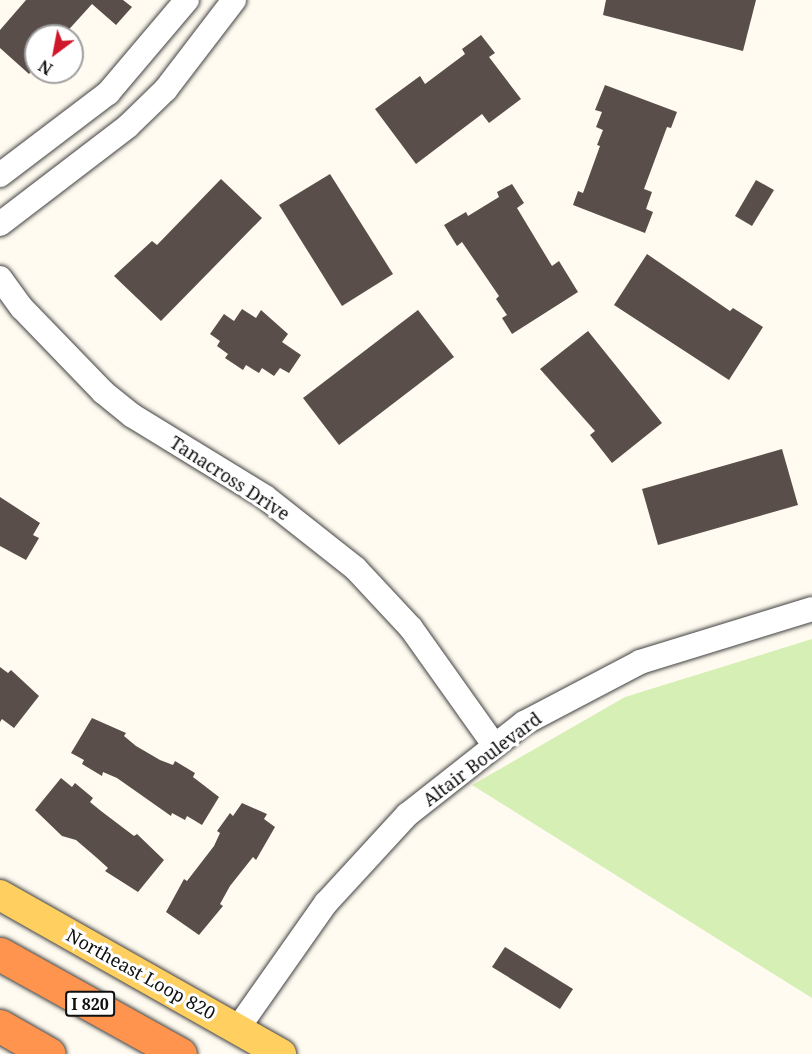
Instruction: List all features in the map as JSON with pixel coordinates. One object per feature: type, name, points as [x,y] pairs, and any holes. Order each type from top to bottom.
[{"type":"highway","name":"I 820","points":[[0,954],[180,1054]]},
{"type":"highway","points":[[0,1026],[49,1054]]},
{"type":"main road","name":"Northeast Loop 820","points":[[0,896],[238,1028],[280,1054]]},
{"type":"street","points":[[0,175],[108,93],[187,0]]},
{"type":"street","points":[[0,224],[128,126],[166,88],[234,0]]},
{"type":"street","name":"Tanacross Drive","points":[[0,278],[22,308],[103,392],[133,417],[265,497],[355,568],[411,628],[494,745]]},
{"type":"street","name":"Altair Boulevard","points":[[238,1028],[289,952],[334,895],[407,815],[524,723],[640,662],[812,609]]},
{"type":"green space","points":[[812,639],[812,998],[472,785],[625,697]]},
{"type":"building","points":[[26,0],[123,0],[132,7],[116,25],[92,4],[74,24],[24,24],[24,70],[0,48],[0,30]]},
{"type":"building","points":[[606,0],[756,0],[743,51],[603,15]]},
{"type":"building","points":[[481,35],[495,53],[489,57],[521,99],[489,123],[482,114],[416,164],[375,109],[420,76],[425,84],[465,54],[462,49]]},
{"type":"building","points":[[605,85],[677,112],[671,128],[667,127],[644,189],[652,192],[646,209],[653,212],[645,233],[573,205],[578,191],[583,193],[600,146],[597,145],[603,130],[596,127],[602,112],[595,110]]},
{"type":"building","points":[[330,174],[393,274],[342,306],[279,205]]},
{"type":"building","points":[[221,179],[262,218],[161,321],[114,276],[152,241],[157,245]]},
{"type":"building","points":[[756,180],[774,190],[752,226],[735,216]]},
{"type":"building","points":[[512,184],[524,203],[517,208],[552,266],[559,261],[578,292],[512,334],[502,318],[507,315],[496,299],[499,296],[462,242],[457,246],[444,225],[466,212],[468,216],[499,197],[497,192]]},
{"type":"building","points":[[647,254],[730,311],[733,308],[763,327],[729,380],[614,305]]},
{"type":"building","points":[[242,309],[256,318],[261,310],[288,334],[282,342],[301,355],[289,373],[280,368],[274,376],[262,368],[259,373],[246,365],[243,370],[225,358],[228,354],[217,346],[220,341],[210,334],[224,314],[234,321]]},
{"type":"building","points":[[418,310],[454,357],[339,445],[303,398]]},
{"type":"building","points":[[588,331],[662,423],[612,463],[590,435],[595,431],[540,369]]},
{"type":"building","points":[[782,449],[798,505],[658,545],[642,489]]},
{"type":"building","points":[[0,497],[40,523],[33,535],[39,538],[26,560],[0,546]]},
{"type":"building","points":[[0,667],[8,673],[11,670],[39,696],[14,728],[2,719],[0,722]]},
{"type":"building","points":[[92,718],[126,733],[124,736],[136,746],[160,760],[173,765],[175,761],[195,773],[193,777],[219,797],[202,825],[187,816],[185,820],[172,813],[171,816],[117,778],[103,772],[102,776],[82,764],[84,760],[71,753]]},
{"type":"building","points":[[61,778],[72,787],[75,783],[93,798],[90,802],[134,836],[137,834],[164,860],[138,892],[105,871],[108,868],[97,858],[76,840],[62,836],[35,810]]},
{"type":"building","points":[[242,803],[267,814],[264,819],[275,827],[256,860],[253,857],[230,886],[220,904],[223,906],[199,935],[166,912],[184,879],[187,881],[214,846],[220,833],[217,831],[230,813],[233,816]]},
{"type":"building","points":[[505,947],[573,989],[560,1009],[492,967]]}]
